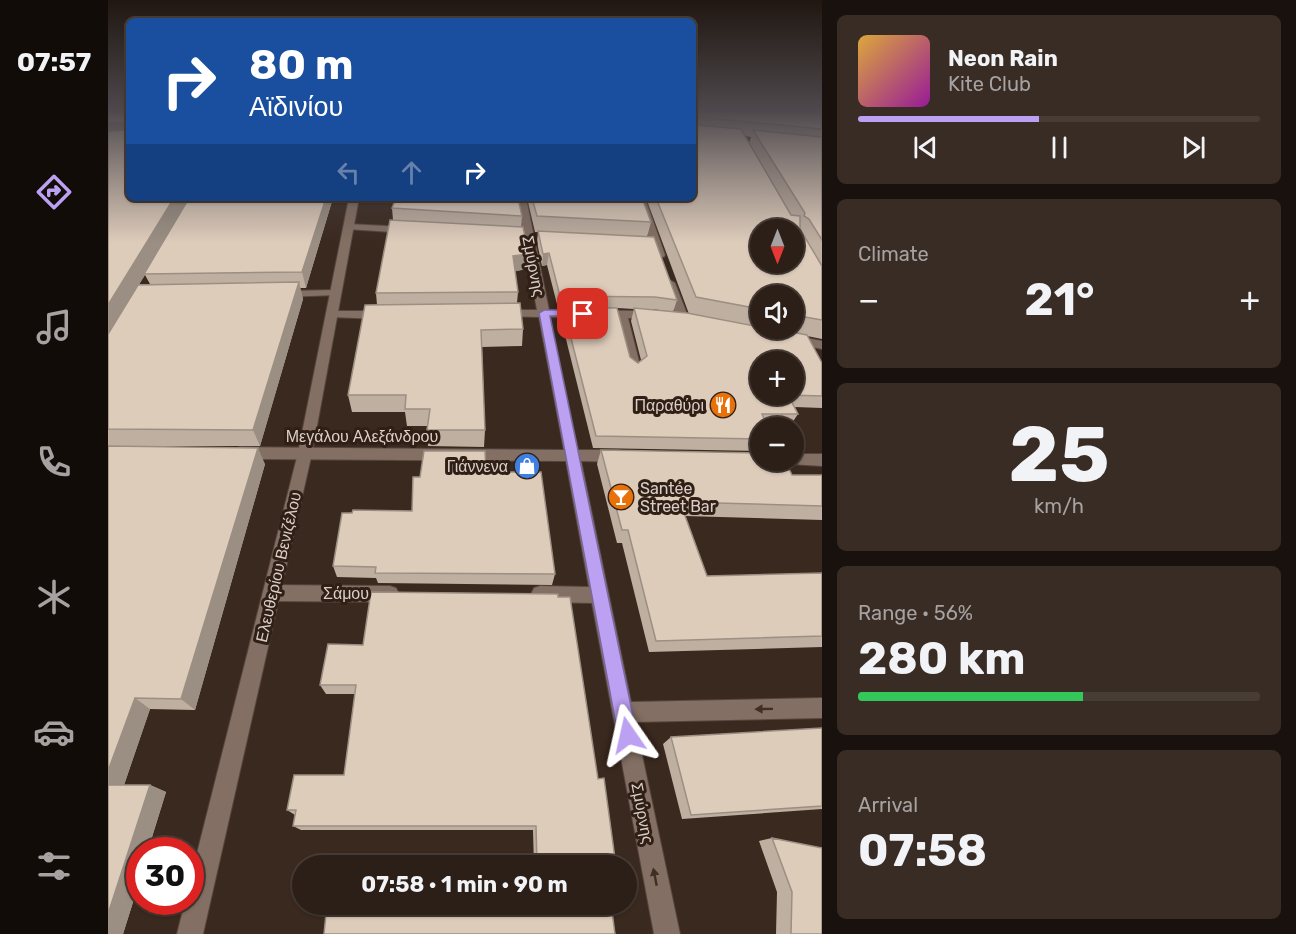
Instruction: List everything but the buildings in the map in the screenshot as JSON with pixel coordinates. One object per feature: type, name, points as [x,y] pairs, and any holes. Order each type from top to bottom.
[{"type":"street","name":"Ελευθερίου Βενιζέλου","points":[[190,934],[305,453],[353,201]]},
{"type":"street","name":"Σμύρνης","points":[[522,201],[667,934]]},
{"type":"street","points":[[485,314],[621,314],[678,318],[666,271],[641,201]]},
{"type":"street","points":[[349,227],[421,231]]},
{"type":"street","points":[[644,243],[656,244]]},
{"type":"street","points":[[267,294],[334,293]]},
{"type":"street","points":[[621,314],[635,369]]},
{"type":"street","points":[[332,315],[390,315]]},
{"type":"street","points":[[791,339],[822,345]]},
{"type":"street","name":"Μεγάλου Αλεξάνδρου","points":[[224,454],[635,456]]},
{"type":"street","points":[[804,460],[822,460]]},
{"type":"street","name":"Σάμου","points":[[272,593],[413,594]]},
{"type":"street","points":[[518,594],[600,595]]},
{"type":"street","points":[[623,712],[822,708]]},
{"type":"place","name":"Παραθύρι","points":[[723,405]]},
{"type":"place","name":"Γιάννενα","points":[[527,466]]},
{"type":"place","name":"Santée Street Bar","points":[[621,497]]},
{"type":"route","points":[[583,314],[544,313],[628,735]]}]
